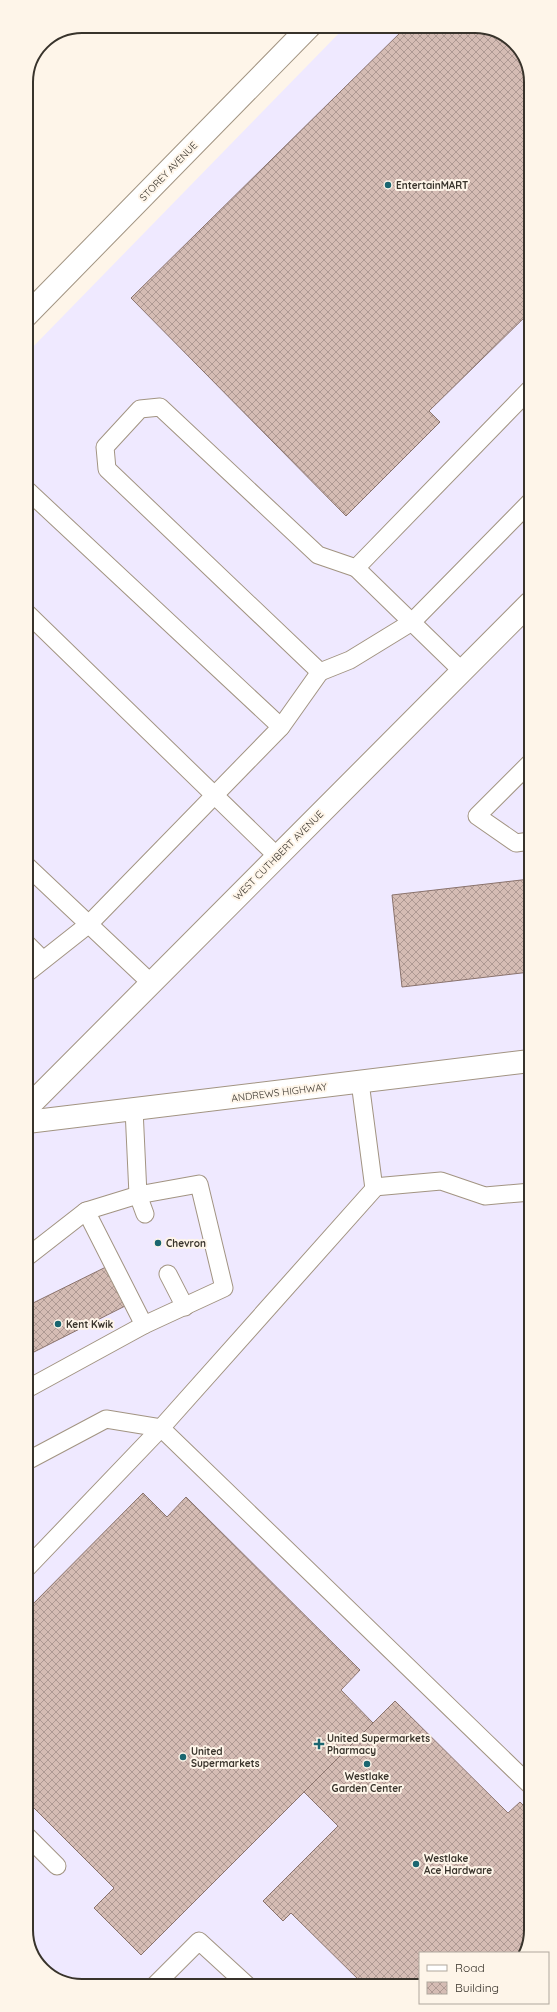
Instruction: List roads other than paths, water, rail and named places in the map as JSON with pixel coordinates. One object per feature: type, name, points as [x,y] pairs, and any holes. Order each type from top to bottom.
[{"type":"street","name":"STOREY AVENUE","points":[[33,309],[303,33]]},
{"type":"street","name":"WEST CUTHBERT AVENUE","points":[[33,1102],[524,609]]},
{"type":"street","name":"ANDREWS HIGHWAY","points":[[33,1121],[524,1063]]},
{"type":"lane","points":[[356,568],[524,395]]},
{"type":"lane","points":[[320,672],[107,469],[105,447],[140,409],[160,408],[318,555],[356,568],[462,671]]},
{"type":"lane","points":[[33,497],[281,727]]},
{"type":"lane","points":[[33,968],[89,924],[281,727],[320,672],[350,660],[412,622],[524,508]]},
{"type":"lane","points":[[33,619],[277,856]]},
{"type":"lane","points":[[524,769],[477,816],[516,843],[524,842]]},
{"type":"lane","points":[[33,872],[151,983]]},
{"type":"lane","points":[[33,951],[43,960]]},
{"type":"lane","points":[[33,1556],[161,1428],[374,1189],[360,1082]]},
{"type":"lane","points":[[134,1109],[138,1195],[144,1214]]},
{"type":"lane","points":[[374,1187],[441,1181],[485,1196],[524,1193]]},
{"type":"lane","points":[[33,1253],[86,1211],[138,1195],[199,1184],[224,1288],[144,1325],[33,1386]]},
{"type":"lane","points":[[86,1211],[144,1325]]},
{"type":"lane","points":[[168,1274],[185,1307]]},
{"type":"lane","points":[[33,1458],[106,1419],[161,1428],[524,1779]]},
{"type":"lane","points":[[33,1842],[57,1866]]},
{"type":"lane","points":[[161,1979],[199,1941],[240,1979]]},
{"type":"place","name":"EntertainMART","points":[[388,185]]},
{"type":"place","name":"Chevron","points":[[158,1243]]},
{"type":"place","name":"Kent Kwik","points":[[58,1324]]},
{"type":"place","name":"United Supermarkets Pharmacy","points":[[319,1744]]},
{"type":"place","name":"United Supermarkets","points":[[183,1757]]},
{"type":"place","name":"Westlake Garden Center","points":[[367,1764]]},
{"type":"place","name":"Westlake Ace Hardware","points":[[416,1864]]}]
